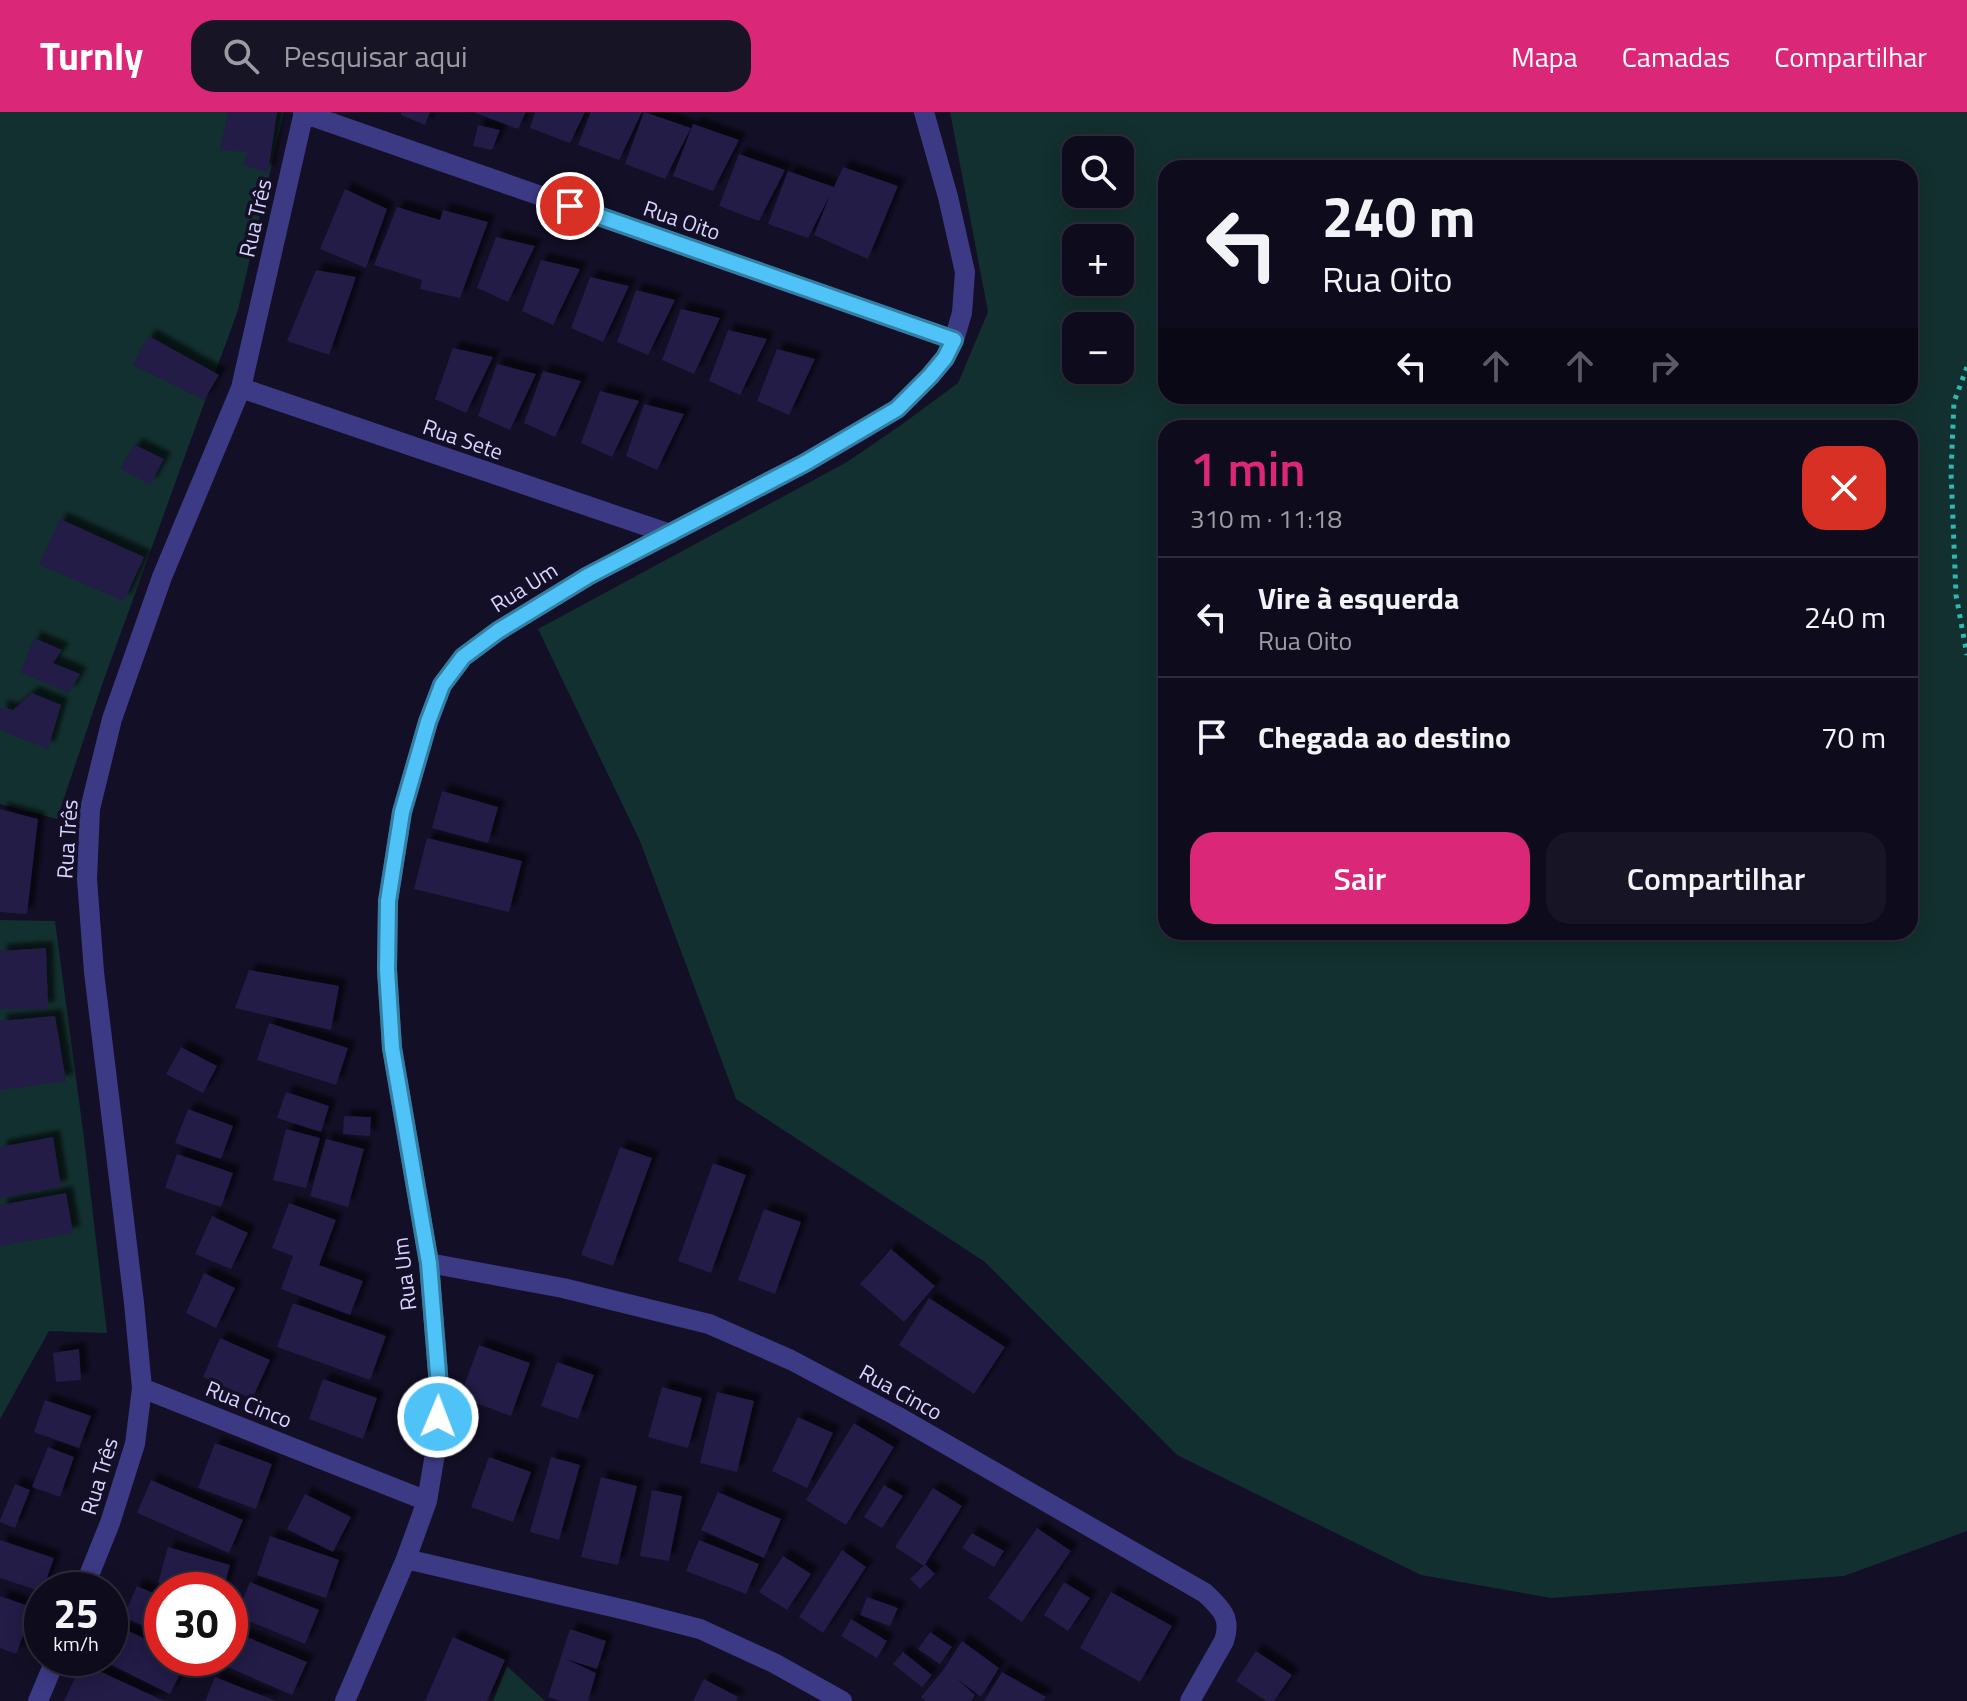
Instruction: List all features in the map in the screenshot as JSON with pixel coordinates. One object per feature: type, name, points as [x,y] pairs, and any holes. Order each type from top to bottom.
[{"type":"street","name":"Rua Oito","points":[[304,112],[954,340]]},
{"type":"street","name":"Rua Três","points":[[90,1572],[110,1523],[135,1444],[142,1388],[133,1287],[94,972],[87,879],[90,809],[112,719],[162,577],[241,388],[304,112]]},
{"type":"street","name":"Rua Um","points":[[345,1701],[406,1559],[427,1501],[436,1448],[439,1386],[429,1263],[392,1048],[387,970],[388,901],[402,812],[428,722],[442,685],[463,657],[498,631],[588,576],[805,463],[897,409],[945,358],[962,313],[965,272],[924,112]]},
{"type":"street","name":"Rua Sete","points":[[241,388],[670,534]]},
{"type":"street","name":"Rua Cinco","points":[[429,1263],[563,1288],[709,1324],[791,1360],[895,1415],[1205,1593],[1218,1605],[1227,1623],[1224,1641],[1190,1701]]},
{"type":"street","name":"Rua Cinco","points":[[142,1388],[427,1501]]},
{"type":"street","points":[[406,1559],[700,1629],[774,1663],[842,1701]]},
{"type":"street","points":[[38,1701],[48,1676]]},
{"type":"path","points":[[1967,367],[1954,402],[1951,472],[1956,595],[1967,655]]},
{"type":"green space","points":[[0,112],[284,112],[238,310],[103,682],[57,819],[0,804]]},
{"type":"green space","points":[[950,112],[1967,112],[1967,1531],[1844,1576],[1551,1598],[1421,1575],[1177,1455],[985,1262],[736,1099],[640,841],[538,629],[847,462],[958,383],[988,312]]},
{"type":"green space","points":[[0,920],[55,921],[107,1333],[49,1331],[0,1419]]},
{"type":"green space","points":[[507,1666],[545,1701],[493,1701]]},
{"type":"building","points":[[228,112],[277,112],[268,173],[243,165],[248,152],[220,150]]},
{"type":"building","points":[[401,112],[430,112],[425,125],[401,115]]},
{"type":"building","points":[[473,112],[526,112],[518,129]]},
{"type":"building","points":[[535,112],[585,112],[570,143],[530,128]]},
{"type":"building","points":[[591,112],[642,112],[619,160],[578,145]]},
{"type":"building","points":[[644,112],[691,128],[665,179],[625,164]]},
{"type":"building","points":[[693,124],[739,140],[713,191],[673,176]]},
{"type":"building","points":[[478,125],[500,130],[492,150],[473,146]]},
{"type":"building","points":[[739,154],[785,170],[759,221],[719,206]]},
{"type":"building","points":[[843,167],[898,186],[868,259],[814,235],[830,195],[808,238],[768,224],[788,171],[834,187]]},
{"type":"building","points":[[345,189],[387,209],[366,268],[320,249]]},
{"type":"building","points":[[397,207],[440,220],[443,210],[488,222],[460,298],[420,289],[422,280],[374,265]]},
{"type":"building","points":[[496,237],[535,246],[508,302],[477,288]]},
{"type":"building","points":[[541,260],[580,269],[553,325],[522,311]]},
{"type":"building","points":[[316,270],[356,277],[329,355],[287,341]]},
{"type":"building","points":[[590,277],[629,286],[603,342],[571,328]]},
{"type":"building","points":[[636,290],[675,300],[648,355],[617,342]]},
{"type":"building","points":[[681,309],[720,318],[694,374],[662,360]]},
{"type":"building","points":[[728,330],[767,339],[740,395],[709,381]]},
{"type":"building","points":[[149,336],[219,375],[204,400],[132,365]]},
{"type":"building","points":[[453,348],[493,357],[466,413],[435,399]]},
{"type":"building","points":[[777,349],[815,359],[789,415],[757,401]]},
{"type":"building","points":[[497,364],[536,374],[510,430],[478,416]]},
{"type":"building","points":[[543,371],[581,381],[555,437],[524,423]]},
{"type":"building","points":[[600,391],[639,401],[612,457],[581,443]]},
{"type":"building","points":[[644,404],[684,414],[657,470],[626,456]]},
{"type":"building","points":[[135,445],[164,459],[150,485],[120,468]]},
{"type":"building","points":[[60,519],[144,557],[124,601],[39,565]]},
{"type":"building","points":[[34,638],[62,650],[53,663],[80,674],[69,693],[20,672]]},
{"type":"building","points":[[32,693],[61,705],[48,749],[0,730],[0,707],[13,710]]},
{"type":"building","points":[[442,791],[498,807],[488,843],[432,828]]},
{"type":"building","points":[[0,809],[38,819],[27,914],[0,912]]},
{"type":"building","points":[[427,838],[522,861],[509,912],[414,889]]},
{"type":"building","points":[[46,948],[48,1009],[0,1009],[0,951]]},
{"type":"building","points":[[249,970],[339,986],[331,1030],[235,1008]]},
{"type":"building","points":[[55,1016],[66,1081],[0,1090],[0,1021]]},
{"type":"building","points":[[269,1023],[348,1048],[336,1085],[257,1060]]},
{"type":"building","points":[[181,1047],[217,1066],[203,1093],[166,1074]]},
{"type":"building","points":[[286,1092],[329,1106],[321,1132],[277,1118]]},
{"type":"building","points":[[188,1109],[233,1126],[221,1159],[175,1143]]},
{"type":"building","points":[[344,1116],[371,1117],[370,1136],[343,1134]]},
{"type":"building","points":[[286,1129],[320,1138],[306,1188],[273,1180]]},
{"type":"building","points":[[53,1137],[61,1187],[0,1198],[0,1147]]},
{"type":"building","points":[[326,1139],[364,1149],[348,1207],[310,1196]]},
{"type":"building","points":[[620,1147],[652,1158],[613,1266],[581,1255]]},
{"type":"building","points":[[177,1154],[233,1173],[221,1207],[165,1188]]},
{"type":"building","points":[[713,1163],[746,1175],[711,1273],[678,1261]]},
{"type":"building","points":[[66,1193],[73,1233],[0,1246],[0,1205]]},
{"type":"building","points":[[289,1203],[336,1220],[319,1265],[363,1281],[350,1315],[281,1289],[293,1256],[272,1248]]},
{"type":"building","points":[[764,1209],[801,1222],[775,1294],[738,1280]]},
{"type":"building","points":[[212,1216],[248,1233],[231,1269],[195,1254]]},
{"type":"building","points":[[891,1249],[935,1286],[904,1322],[860,1284]]},
{"type":"building","points":[[204,1273],[235,1288],[216,1328],[186,1313]]},
{"type":"building","points":[[929,1298],[1005,1347],[974,1394],[899,1345]]},
{"type":"building","points":[[293,1303],[386,1336],[370,1380],[277,1347]]},
{"type":"building","points":[[220,1338],[270,1360],[252,1399],[203,1377]]},
{"type":"building","points":[[479,1345],[530,1363],[511,1416],[460,1397]]},
{"type":"building","points":[[79,1349],[81,1380],[56,1382],[53,1353]]},
{"type":"building","points":[[557,1362],[594,1375],[578,1419],[541,1406]]},
{"type":"building","points":[[323,1379],[377,1398],[363,1439],[309,1419]]},
{"type":"building","points":[[662,1387],[702,1398],[688,1448],[648,1437]]},
{"type":"building","points":[[717,1392],[754,1401],[737,1472],[700,1463]]},
{"type":"building","points":[[45,1400],[91,1416],[79,1448],[34,1432]]},
{"type":"building","points":[[798,1417],[833,1433],[807,1488],[772,1471]]},
{"type":"building","points":[[854,1423],[894,1447],[846,1525],[806,1500]]},
{"type":"building","points":[[215,1443],[272,1464],[256,1509],[198,1488]]},
{"type":"building","points":[[48,1447],[74,1457],[60,1497],[32,1487]]},
{"type":"building","points":[[489,1457],[531,1472],[513,1522],[471,1507]]},
{"type":"building","points":[[551,1457],[580,1465],[559,1540],[530,1532]]},
{"type":"building","points":[[601,1477],[637,1486],[618,1565],[581,1557]]},
{"type":"building","points":[[151,1480],[243,1520],[229,1553],[137,1513]]},
{"type":"building","points":[[15,1484],[30,1490],[15,1528],[0,1520]]},
{"type":"building","points":[[884,1485],[903,1496],[882,1528],[864,1517]]},
{"type":"building","points":[[933,1488],[962,1506],[924,1566],[895,1547]]},
{"type":"building","points":[[652,1490],[682,1496],[669,1561],[640,1556]]},
{"type":"building","points":[[718,1492],[781,1519],[764,1558],[701,1530]]},
{"type":"building","points":[[305,1494],[351,1517],[333,1552],[287,1529]]},
{"type":"building","points":[[1037,1528],[1071,1551],[1022,1622],[988,1598]]},
{"type":"building","points":[[972,1533],[1004,1551],[994,1567],[962,1548]]},
{"type":"building","points":[[270,1536],[339,1560],[326,1598],[257,1575]]},
{"type":"building","points":[[0,1540],[54,1558],[49,1572],[24,1572],[24,1586],[0,1578]]},
{"type":"building","points":[[699,1540],[759,1564],[746,1594],[686,1571]]},
{"type":"building","points":[[168,1547],[230,1565],[228,1572],[161,1572]]},
{"type":"building","points":[[842,1550],[866,1567],[823,1633],[799,1617]]},
{"type":"building","points":[[783,1556],[811,1574],[787,1610],[759,1592]]},
{"type":"building","points":[[925,1564],[935,1574],[920,1589],[910,1579]]},
{"type":"building","points":[[250,1582],[319,1610],[305,1644],[248,1621]]},
{"type":"building","points":[[1064,1582],[1090,1598],[1068,1631],[1044,1615]]},
{"type":"building","points":[[137,1586],[144,1589],[144,1626],[128,1619],[128,1606]]},
{"type":"building","points":[[1111,1592],[1172,1626],[1140,1682],[1080,1648]]},
{"type":"building","points":[[0,1596],[24,1604],[24,1634],[16,1654],[0,1648]]},
{"type":"building","points":[[867,1597],[898,1608],[890,1626],[860,1615]]},
{"type":"building","points":[[851,1619],[887,1641],[877,1658],[841,1636]]},
{"type":"building","points":[[570,1629],[606,1641],[597,1669],[566,1659],[596,1673],[588,1701],[560,1701],[548,1697]]},
{"type":"building","points":[[128,1631],[144,1638],[144,1676],[179,1676],[170,1694],[128,1673]]},
{"type":"building","points":[[930,1632],[952,1647],[940,1664],[918,1649]]},
{"type":"building","points":[[453,1637],[505,1660],[487,1701],[425,1701]]},
{"type":"building","points":[[248,1638],[307,1662],[292,1695],[248,1676]]},
{"type":"building","points":[[962,1641],[999,1668],[981,1697],[956,1678],[975,1695],[971,1701],[926,1701],[921,1697]]},
{"type":"building","points":[[1256,1651],[1292,1675],[1274,1701],[1266,1701],[1236,1681]]},
{"type":"building","points":[[903,1652],[932,1675],[922,1687],[893,1664]]},
{"type":"building","points":[[1002,1672],[1046,1697],[1043,1701],[984,1701]]},
{"type":"building","points":[[76,1676],[110,1676],[164,1701],[64,1701]]},
{"type":"building","points":[[215,1677],[276,1701],[205,1701]]},
{"type":"building","points":[[704,1679],[738,1697],[736,1701],[693,1701]]},
{"type":"route","points":[[438,1417],[439,1386],[429,1263],[392,1048],[387,970],[388,901],[402,812],[442,685],[463,657],[498,631],[588,576],[805,463],[897,409],[945,358],[954,340],[570,206]]}]
